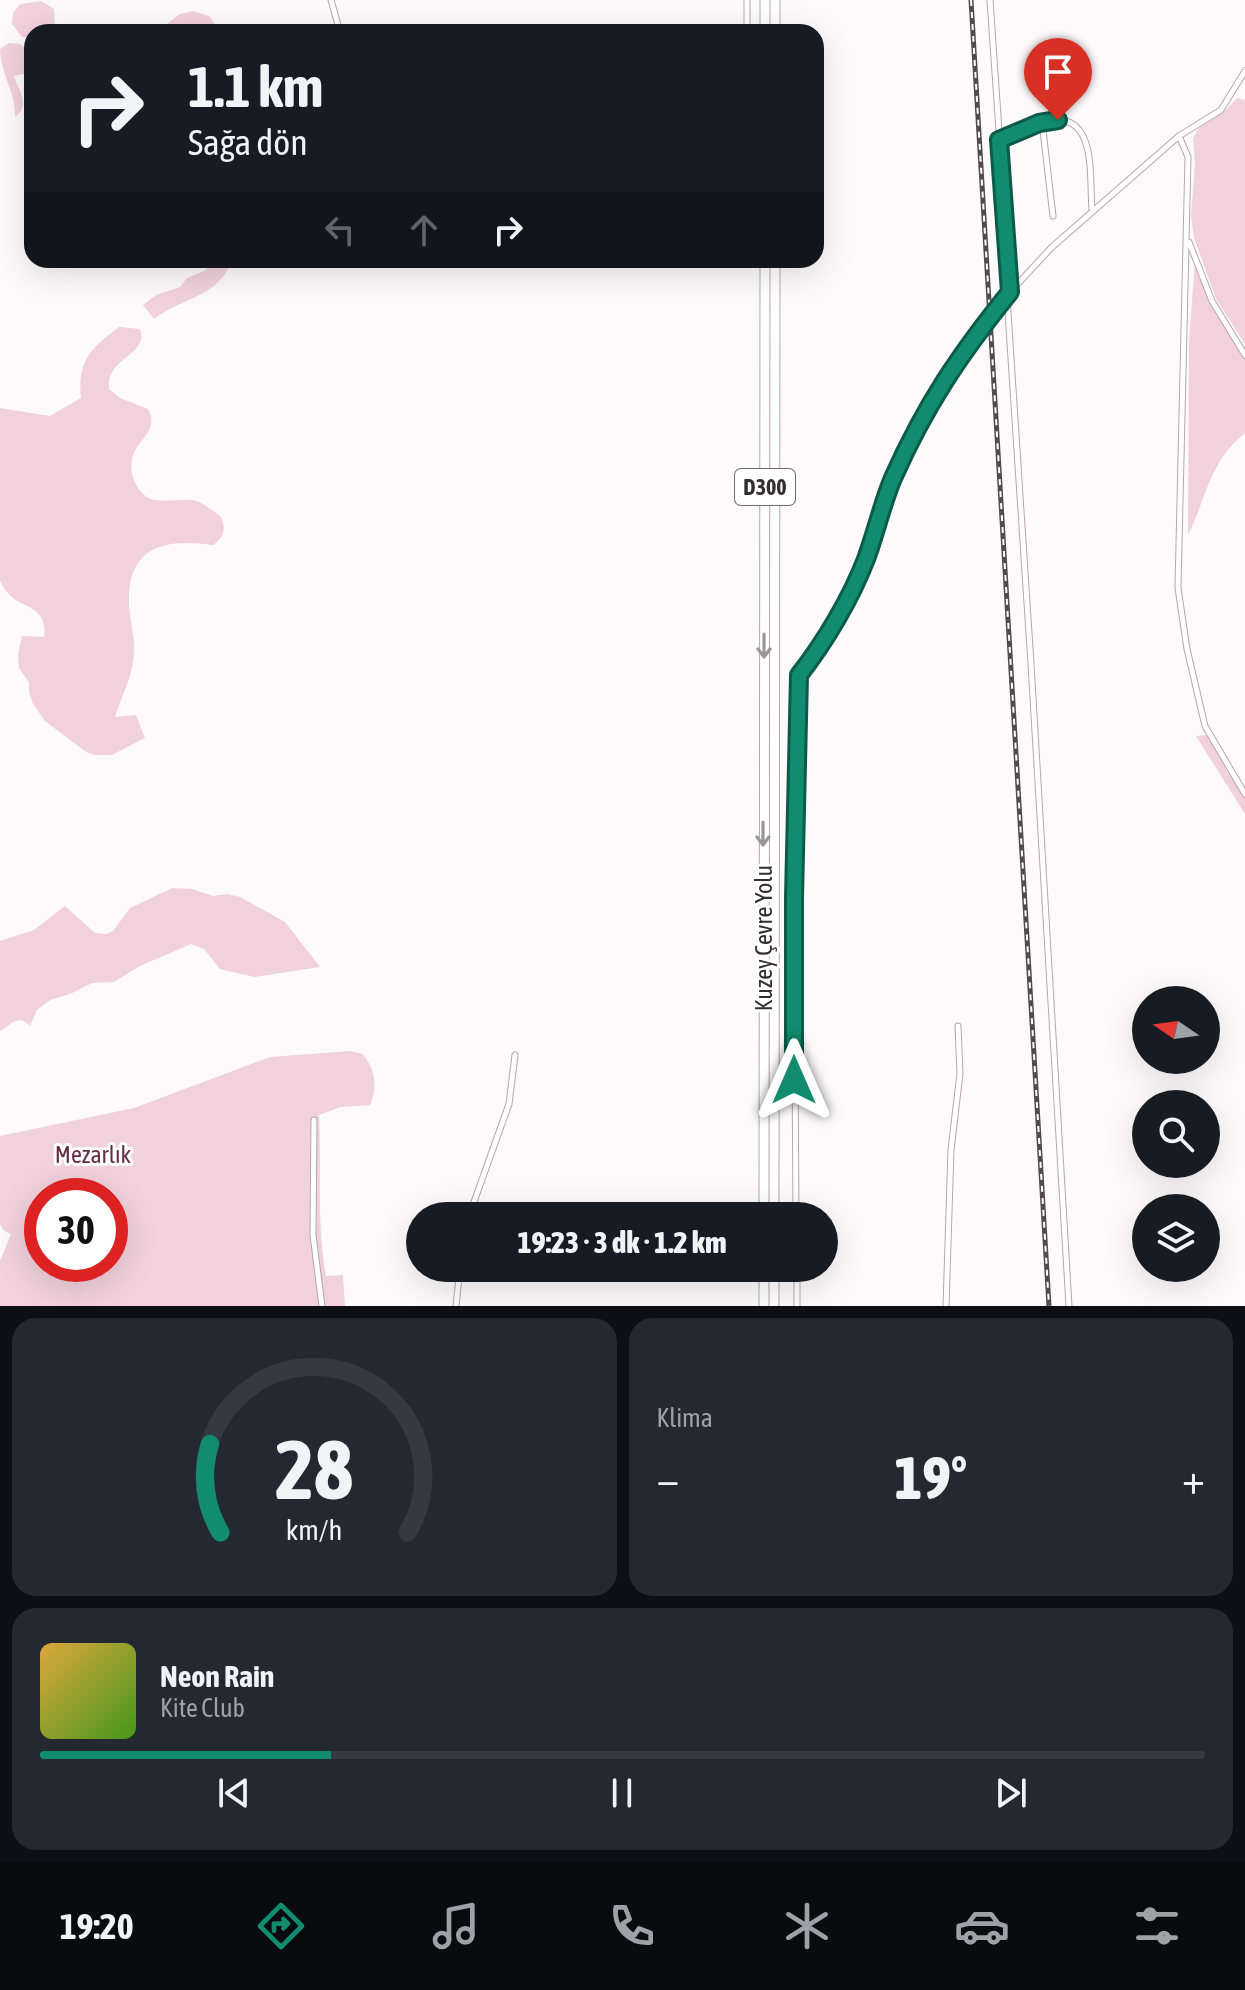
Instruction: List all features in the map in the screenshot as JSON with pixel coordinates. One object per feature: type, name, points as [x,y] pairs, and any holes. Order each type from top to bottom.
[{"type":"highway","points":[[765,0],[765,24]]},
{"type":"highway","points":[[775,0],[775,24]]},
{"type":"highway","name":"D300","points":[[765,268],[769,756]]},
{"type":"highway","name":"D300","points":[[769,714],[775,268]]},
{"type":"highway","name":"Kuzey Çevre Yolu","points":[[764,1202],[769,756]]},
{"type":"highway","name":"Kuzey Çevre Yolu","points":[[769,756],[774,1202]]},
{"type":"highway","points":[[764,1282],[764,1306]]},
{"type":"highway","points":[[774,1282],[774,1306]]},
{"type":"street","points":[[331,0],[338,24]]},
{"type":"street","points":[[747,0],[747,24]]},
{"type":"street","points":[[990,0],[1069,1306]]},
{"type":"street","points":[[796,1202],[794,898],[799,675],[816,653],[860,574],[889,487],[933,398],[964,349],[1008,294],[1052,247],[1179,136],[1221,110],[1245,71]]},
{"type":"street","points":[[999,140],[1054,120],[1079,128],[1085,135],[1092,210]]},
{"type":"street","points":[[1042,122],[1053,216]]},
{"type":"street","points":[[1179,136],[1188,157],[1178,588],[1191,671],[1205,726],[1245,794]]},
{"type":"street","points":[[1187,237],[1212,301],[1245,355]]},
{"type":"street","points":[[946,1306],[950,1163],[960,1073],[958,1026]]},
{"type":"street","points":[[474,1202],[509,1104],[515,1055]]},
{"type":"street","points":[[314,1120],[313,1235],[322,1306]]},
{"type":"street","points":[[456,1306],[459,1282]]},
{"type":"street","points":[[797,1282],[797,1306]]},
{"type":"green space","points":[[41,1],[54,9],[55,24],[24,24],[22,37],[12,24],[13,13],[20,4]]},
{"type":"green space","points":[[193,11],[209,16],[214,24],[167,24],[180,14]]},
{"type":"green space","points":[[9,43],[24,47],[24,75],[14,76],[23,103],[15,117],[15,108],[0,49]]},
{"type":"green space","points":[[1237,98],[1245,100],[1245,344],[1216,299],[1194,238],[1191,216],[1195,163],[1193,138],[1199,128],[1225,111]]},
{"type":"green space","points":[[1195,260],[1212,301],[1245,354],[1245,433],[1216,468],[1188,535],[1189,343]]},
{"type":"green space","points":[[207,268],[228,268],[205,292],[154,319],[143,305],[156,295],[180,287],[187,278]]},
{"type":"green space","points":[[119,327],[140,329],[141,338],[134,351],[114,370],[109,389],[120,398],[148,409],[151,417],[149,430],[132,459],[136,484],[143,494],[154,500],[200,502],[220,516],[224,528],[220,539],[213,545],[182,543],[156,548],[137,565],[131,579],[129,597],[133,661],[115,717],[136,715],[145,738],[112,755],[95,755],[86,752],[45,721],[33,704],[29,682],[19,668],[22,636],[44,637],[44,625],[41,617],[13,597],[0,580],[0,408],[50,416],[81,398],[81,374],[88,356]]},
{"type":"green space","points":[[1208,735],[1245,797],[1245,814],[1196,736]]},
{"type":"green space","points":[[172,888],[192,889],[213,896],[227,894],[240,897],[285,922],[320,967],[254,977],[220,969],[204,949],[191,944],[140,966],[114,982],[92,983],[50,1000],[37,1010],[30,1026],[18,1020],[0,1031],[0,941],[34,930],[65,906],[95,933],[106,934],[113,931],[130,908]]},
{"type":"green space","name":"Mezarlık","points":[[350,1051],[363,1054],[373,1072],[374,1091],[370,1105],[341,1107],[319,1115],[323,1255],[326,1276],[343,1275],[345,1306],[0,1306],[0,1261],[11,1234],[3,1230],[0,1224],[0,1136],[134,1108],[270,1057]]},
{"type":"railway","points":[[971,0],[1049,1306]]},
{"type":"route","points":[[794,1080],[799,675],[816,653],[860,574],[889,487],[933,398],[964,349],[1010,292],[999,140],[1039,123],[1058,120]]}]
